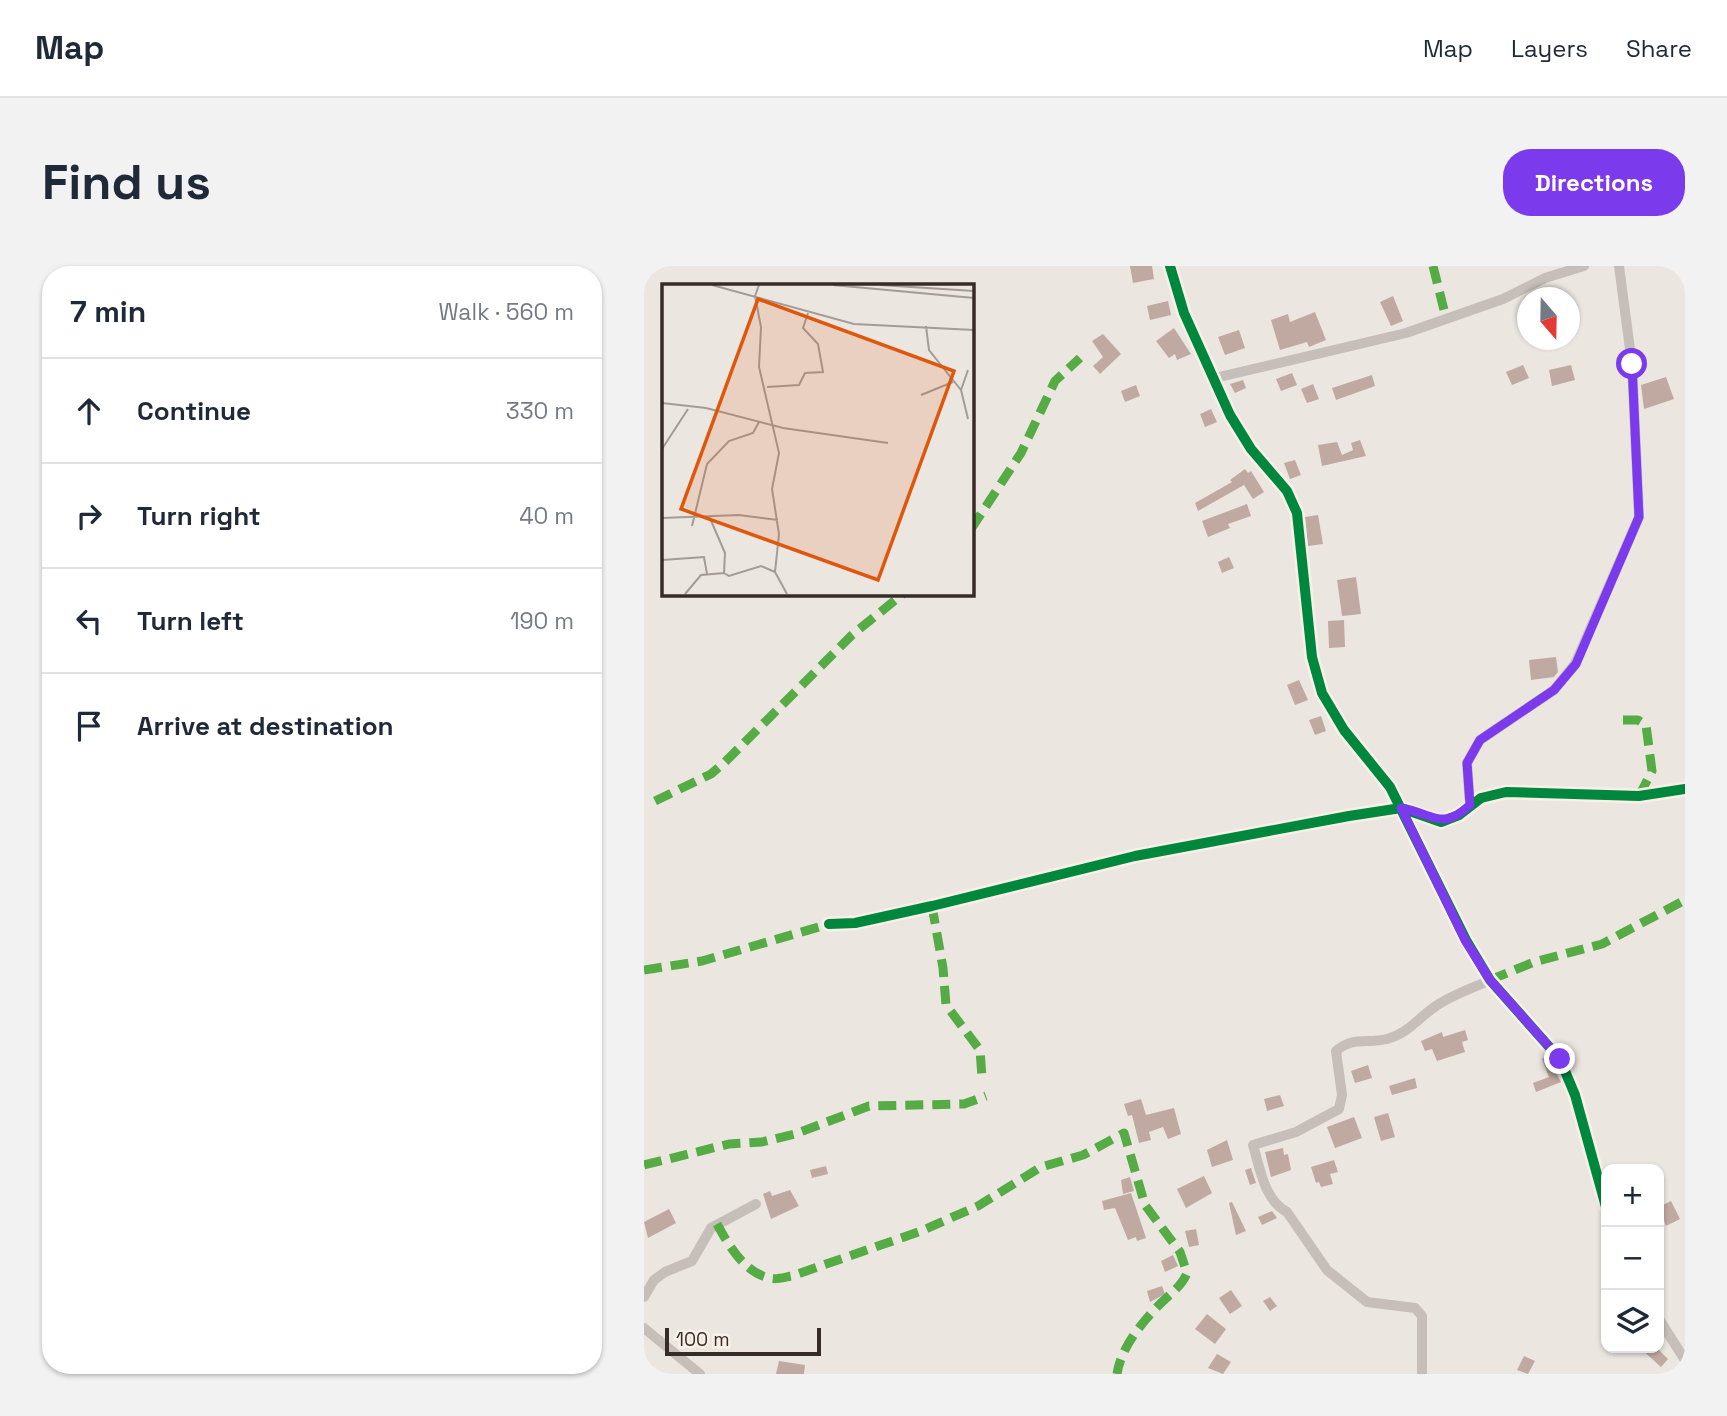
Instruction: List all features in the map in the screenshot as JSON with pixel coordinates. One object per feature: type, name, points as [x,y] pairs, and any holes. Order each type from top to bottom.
[{"type":"street","points":[[1170,266],[1184,313],[1241,434],[1287,491],[1297,513],[1312,657],[1322,693],[1344,730],[1390,787],[1465,940],[1490,980],[1560,1059],[1575,1095],[1601,1189]]},
{"type":"street","points":[[1538,266],[1545,278]]},
{"type":"street","points":[[1215,378],[1406,334],[1503,299],[1545,278],[1584,266]]},
{"type":"street","points":[[1470,805],[1467,763],[1480,740],[1554,690],[1576,664],[1639,517],[1632,364],[1619,266]]},
{"type":"street","points":[[829,924],[855,923],[1228,836],[1401,808],[1441,822],[1459,815],[1470,805],[1506,792],[1639,796],[1685,789]]},
{"type":"street","points":[[1422,1374],[1422,1316],[1415,1308],[1367,1302],[1327,1270],[1287,1212],[1276,1206],[1269,1195],[1253,1145],[1296,1132],[1339,1109],[1342,1095],[1336,1051],[1344,1044],[1360,1039],[1386,1039],[1413,1026],[1436,1006],[1490,980]]},
{"type":"street","points":[[644,1297],[654,1280],[665,1272],[692,1261],[711,1228],[756,1204]]},
{"type":"street","points":[[1664,1327],[1685,1360]]},
{"type":"street","points":[[644,1328],[700,1374]]},
{"type":"building","points":[[1130,266],[1152,266],[1154,279],[1133,283]]},
{"type":"building","points":[[1393,296],[1403,321],[1391,326],[1380,302]]},
{"type":"building","points":[[1168,301],[1171,315],[1150,320],[1147,306]]},
{"type":"building","points":[[1315,312],[1326,340],[1309,347],[1307,342],[1280,350],[1271,320],[1288,314],[1290,322]]},
{"type":"building","points":[[1174,328],[1191,354],[1177,360],[1175,354],[1169,358],[1156,341]]},
{"type":"building","points":[[1239,330],[1245,348],[1225,355],[1218,337]]},
{"type":"building","points":[[1103,334],[1121,354],[1100,374],[1093,366],[1103,357],[1092,341]]},
{"type":"building","points":[[1523,365],[1529,378],[1512,385],[1506,372]]},
{"type":"building","points":[[1571,365],[1575,380],[1552,386],[1549,370]]},
{"type":"building","points":[[1292,373],[1297,385],[1281,391],[1276,379]]},
{"type":"building","points":[[1372,375],[1375,386],[1336,400],[1332,388]]},
{"type":"building","points":[[1666,377],[1674,399],[1644,409],[1641,385]]},
{"type":"building","points":[[1243,380],[1246,388],[1235,393],[1230,384]]},
{"type":"building","points":[[1313,384],[1319,399],[1307,403],[1301,389]]},
{"type":"building","points":[[1136,385],[1140,396],[1125,402],[1121,391]]},
{"type":"building","points":[[1211,409],[1217,422],[1205,427],[1200,414]]},
{"type":"building","points":[[1360,440],[1366,456],[1322,466],[1318,445],[1337,442],[1342,455],[1353,450],[1351,443]]},
{"type":"building","points":[[1295,460],[1301,475],[1290,479],[1284,463]]},
{"type":"building","points":[[1245,469],[1248,473],[1251,471],[1264,492],[1253,499],[1244,485],[1198,511],[1195,503],[1232,482],[1230,480]]},
{"type":"building","points":[[1247,504],[1251,516],[1228,524],[1230,528],[1208,537],[1202,521]]},
{"type":"building","points":[[1318,515],[1323,544],[1308,546],[1305,517]]},
{"type":"building","points":[[1229,557],[1234,568],[1222,573],[1218,562]]},
{"type":"building","points":[[1356,577],[1361,614],[1342,616],[1337,580]]},
{"type":"building","points":[[1344,620],[1345,647],[1329,648],[1328,621]]},
{"type":"building","points":[[1556,657],[1558,672],[1554,677],[1531,680],[1529,660]]},
{"type":"building","points":[[1299,680],[1308,700],[1295,705],[1287,685]]},
{"type":"building","points":[[1321,716],[1326,731],[1315,735],[1309,720]]},
{"type":"building","points":[[1465,1030],[1468,1040],[1462,1042],[1465,1052],[1437,1061],[1432,1049],[1425,1051],[1421,1041],[1442,1032],[1443,1037]]},
{"type":"building","points":[[1547,1056],[1561,1082],[1536,1092],[1533,1083],[1549,1077],[1542,1059]]},
{"type":"building","points":[[1368,1065],[1372,1078],[1355,1083],[1351,1071]]},
{"type":"building","points":[[1415,1078],[1417,1088],[1392,1095],[1389,1086]]},
{"type":"building","points":[[1280,1095],[1284,1106],[1267,1111],[1264,1099]]},
{"type":"building","points":[[1141,1099],[1146,1115],[1174,1108],[1181,1134],[1168,1139],[1163,1127],[1149,1132],[1151,1140],[1139,1143],[1132,1115],[1128,1116],[1124,1104]]},
{"type":"building","points":[[1388,1113],[1395,1137],[1381,1141],[1374,1117]]},
{"type":"building","points":[[1354,1117],[1362,1138],[1335,1148],[1327,1127]]},
{"type":"building","points":[[1227,1140],[1233,1160],[1212,1167],[1207,1150]]},
{"type":"building","points":[[1283,1148],[1284,1155],[1288,1154],[1291,1170],[1271,1177],[1265,1152]]},
{"type":"building","points":[[1334,1160],[1338,1172],[1330,1174],[1333,1184],[1321,1187],[1319,1182],[1316,1183],[1311,1167]]},
{"type":"building","points":[[826,1166],[828,1174],[812,1178],[810,1170]]},
{"type":"building","points":[[1251,1168],[1256,1183],[1250,1185],[1245,1170]]},
{"type":"building","points":[[1204,1176],[1212,1193],[1186,1208],[1177,1189]]},
{"type":"building","points":[[1130,1177],[1134,1191],[1123,1194],[1121,1180]]},
{"type":"building","points":[[790,1190],[799,1206],[771,1219],[763,1194],[770,1191],[772,1196]]},
{"type":"building","points":[[1131,1193],[1146,1238],[1137,1241],[1136,1237],[1128,1240],[1115,1208],[1104,1210],[1102,1201]]},
{"type":"building","points":[[1671,1201],[1680,1219],[1666,1226],[1664,1221],[1664,1204]]},
{"type":"building","points":[[1232,1202],[1246,1231],[1236,1235],[1229,1203]]},
{"type":"building","points":[[669,1209],[676,1223],[648,1238],[644,1222]]},
{"type":"building","points":[[1272,1211],[1277,1218],[1262,1225],[1258,1217]]},
{"type":"building","points":[[1196,1229],[1199,1245],[1189,1247],[1185,1231]]},
{"type":"building","points":[[1173,1255],[1178,1266],[1165,1272],[1161,1261]]},
{"type":"building","points":[[1162,1286],[1165,1294],[1150,1302],[1147,1291]]},
{"type":"building","points":[[1231,1290],[1242,1306],[1230,1314],[1219,1298]]},
{"type":"building","points":[[1270,1297],[1277,1306],[1270,1311],[1263,1301]]},
{"type":"building","points":[[1207,1314],[1226,1329],[1215,1344],[1195,1329]]},
{"type":"building","points":[[1646,1353],[1662,1353],[1668,1359],[1661,1367]]},
{"type":"building","points":[[1217,1354],[1231,1362],[1223,1374],[1208,1368]]},
{"type":"building","points":[[1524,1356],[1535,1361],[1528,1374],[1517,1370]]},
{"type":"building","points":[[779,1361],[805,1365],[804,1374],[776,1374]]},
{"type":"marked path","points":[[1433,266],[1446,318]]},
{"type":"marked path","points":[[973,526],[1021,453],[1055,381],[1080,358]]},
{"type":"marked path","points":[[655,801],[711,774],[852,635],[902,595]]},
{"type":"marked path","points":[[1623,720],[1638,720],[1646,725],[1652,771],[1639,796]]},
{"type":"marked path","points":[[1490,980],[1534,962],[1602,944],[1685,900]]},
{"type":"marked path","points":[[932,906],[943,968],[946,1005],[980,1050],[982,1077]]},
{"type":"marked path","points":[[644,970],[702,961],[829,924]]},
{"type":"marked path","points":[[644,1165],[729,1144],[762,1142],[795,1134],[869,1106],[964,1104],[986,1096]]},
{"type":"marked path","points":[[717,1224],[738,1257],[752,1270],[772,1279],[792,1276],[921,1231],[978,1206],[1041,1167],[1083,1155],[1124,1133],[1145,1205],[1180,1252],[1187,1273],[1179,1286],[1140,1326],[1123,1354],[1117,1374]]},
{"type":"cycle path","points":[[1170,266],[1184,313],[1230,415],[1251,449],[1287,491],[1297,513],[1312,657],[1322,693],[1344,730],[1390,787],[1466,940],[1490,980],[1560,1059],[1575,1095],[1601,1189]]},
{"type":"cycle path","points":[[829,924],[855,923],[932,906],[1135,856],[1349,816],[1401,808],[1441,822],[1459,815],[1481,798],[1506,792],[1639,796],[1685,789]]},
{"type":"route","points":[[1560,1059],[1490,980],[1465,940],[1401,808],[1441,822],[1459,815],[1470,805],[1467,763],[1480,740],[1554,690],[1576,664],[1639,517],[1632,364]]}]
